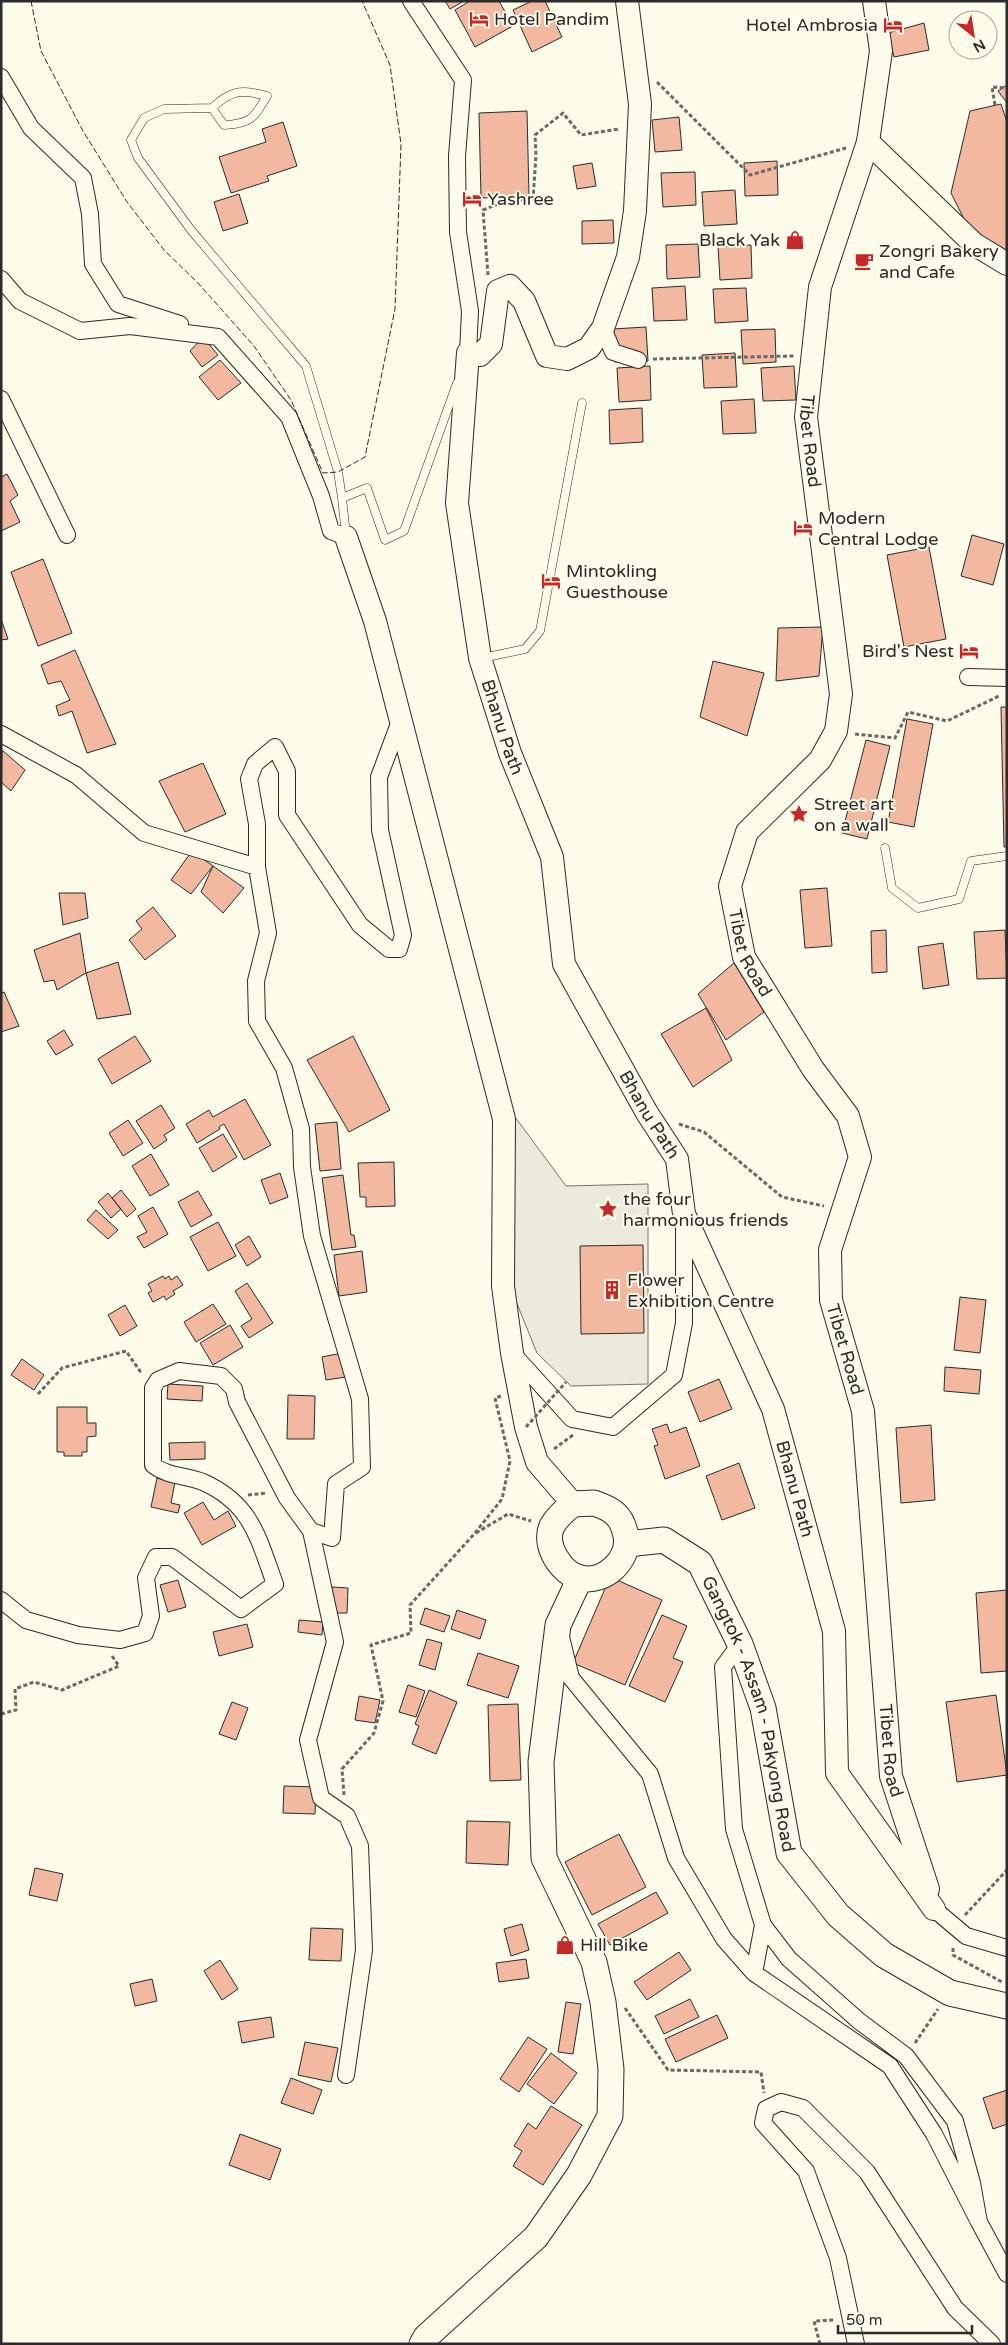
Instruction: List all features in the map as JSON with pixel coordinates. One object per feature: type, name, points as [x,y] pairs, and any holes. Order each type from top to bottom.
[{"type":"main road","points":[[594,1503],[612,1509],[624,1527],[627,1544],[622,1558],[611,1571],[596,1577],[580,1578],[566,1569],[556,1558],[550,1543],[551,1527],[573,1504],[594,1503]]},
{"type":"main road","name":"Gangtok - Assam - Pakyong Road","points":[[627,1544],[664,1540],[700,1563],[740,1644],[763,1708],[789,1853],[838,1915],[884,1956],[950,1993],[1007,2006]]},
{"type":"main road","points":[[422,2344],[426,2337],[536,2237],[579,2175],[610,2116],[610,2060],[604,2002],[594,1962],[544,1858],[541,1762],[558,1625],[580,1578]]},
{"type":"street","points":[[410,1],[463,80],[457,156],[458,232],[470,311],[468,353],[480,355],[491,344],[498,291],[510,286],[524,301],[547,356],[567,359],[589,348],[603,328],[628,257],[635,212],[640,104],[627,1]]},
{"type":"street","name":"Tibet Road","points":[[874,1],[881,51],[868,142],[820,287],[806,417],[841,694],[836,731],[820,760],[783,794],[747,832],[730,886],[744,958],[813,1069],[848,1116],[860,1157],[830,1250],[831,1300],[863,1411],[891,1776],[934,1909]]},
{"type":"street","points":[[1,77],[30,128],[83,178],[90,214],[93,264],[118,304],[218,337],[290,417],[321,496],[331,531],[346,537],[375,621],[504,1119],[503,1286],[512,1353],[526,1427],[537,1462],[573,1504]]},
{"type":"street","points":[[868,142],[974,244],[1007,264]]},
{"type":"street","points":[[1,280],[20,301],[80,331],[130,326],[218,337]]},
{"type":"street","points":[[603,328],[613,352],[638,360]]},
{"type":"street","name":"Bhanu Path","points":[[468,353],[457,503],[480,658],[510,753],[552,857],[564,964],[647,1113],[677,1159],[684,1214],[773,1409],[834,1631],[838,1773],[934,1909]]},
{"type":"street","points":[[1,399],[66,534]]},
{"type":"street","points":[[968,677],[1007,678]]},
{"type":"street","points":[[311,1531],[332,1538],[336,1484],[362,1467],[360,1399],[312,1236],[302,1167],[301,1129],[284,1068],[257,1021],[256,981],[268,933],[257,866],[257,824],[249,779],[255,764],[275,747],[287,771],[287,815],[360,924],[389,949],[399,949],[403,935],[380,830],[379,777],[400,721]]},
{"type":"street","points":[[1,734],[76,775],[144,834],[257,866]]},
{"type":"street","points":[[512,1353],[572,1419],[613,1427],[674,1375],[684,1323],[684,1214]]},
{"type":"street","points":[[1,1600],[26,1620],[78,1635],[120,1640],[145,1633],[151,1616],[146,1578],[156,1557],[172,1557],[241,1609],[275,1584],[252,1522],[230,1497],[202,1481],[162,1472],[153,1465],[153,1388],[158,1380],[179,1371],[221,1376],[234,1389],[238,1402],[286,1498],[311,1531],[335,1642],[308,1740],[320,1798],[347,1816],[360,1846],[364,1950],[346,2075]]},
{"type":"street","points":[[558,1625],[571,1678],[650,1774],[676,1858],[724,1939],[754,1973],[890,2066],[934,2134],[1007,2274]]},
{"type":"street","points":[[740,1644],[723,1668],[734,1829],[763,1925],[789,1959],[859,2022],[906,2056],[955,2121],[972,2183],[979,2222]]},
{"type":"street","points":[[934,1909],[966,1936],[1007,1948]]},
{"type":"street","points":[[754,1973],[763,1925]]},
{"type":"street","points":[[856,2344],[838,2258],[806,2171],[763,2123],[766,2109],[781,2102],[803,2108],[867,2172],[955,2308],[992,2344]]},
{"type":"lane","points":[[212,108],[224,125],[241,124],[255,116],[267,96],[246,90],[226,96],[212,108],[164,109],[144,118],[132,140],[138,158],[191,230],[306,366],[338,472],[346,537]]},
{"type":"lane","points":[[342,498],[367,488],[385,540],[404,531],[468,353]]},
{"type":"lane","points":[[480,658],[525,649],[540,631],[582,403]]},
{"type":"lane","points":[[885,848],[892,888],[918,908],[959,898],[971,861],[1007,856]]},
{"type":"path","points":[[636,61],[750,175],[868,142]]},
{"type":"path","points":[[995,105],[992,87],[1007,88]]},
{"type":"path","points":[[488,277],[484,210],[508,200],[532,200],[536,155],[535,135],[563,113],[581,135],[618,130],[634,122],[640,104]]},
{"type":"path","points":[[638,360],[812,356]]},
{"type":"path","points":[[836,731],[895,738],[908,712],[947,721],[999,696],[1007,696]]},
{"type":"path","points":[[647,1113],[704,1132],[782,1197],[825,1206],[842,1215]]},
{"type":"path","points":[[38,1394],[62,1368],[126,1351],[153,1388]]},
{"type":"path","points":[[526,1427],[566,1382]]},
{"type":"path","points":[[347,1816],[342,1769],[374,1733],[383,1701],[371,1645],[410,1633],[410,1604],[475,1534],[502,1500],[510,1461],[495,1398],[518,1389]]},
{"type":"path","points":[[537,1462],[575,1434],[572,1419]]},
{"type":"path","points":[[230,1497],[270,1493],[277,1480]]},
{"type":"path","points":[[475,1534],[508,1514],[551,1527]]},
{"type":"path","points":[[1,1714],[16,1710],[15,1689],[34,1682],[62,1690],[119,1666],[106,1647],[120,1640]]},
{"type":"path","points":[[906,2056],[950,1993]]},
{"type":"path","points":[[620,2001],[668,2070],[761,2072],[766,2109]]},
{"type":"path","points":[[820,2344],[814,2321],[851,2320]]},
{"type":"shaded area","points":[[515,1117],[566,1186],[648,1184],[648,1384],[571,1386],[537,1353],[509,1284]]},
{"type":"building","points":[[445,1],[464,1],[450,9]]},
{"type":"building","points":[[470,1],[499,1],[513,26],[475,47],[455,10]]},
{"type":"building","points":[[532,1],[545,1],[562,37],[532,52],[513,10]]},
{"type":"building","points":[[924,23],[929,50],[894,57],[888,33]]},
{"type":"building","points":[[1007,85],[1007,103],[998,91]]},
{"type":"building","points":[[1001,104],[1007,122],[1007,249],[1000,251],[973,237],[951,193],[970,111]]},
{"type":"building","points":[[527,111],[529,196],[481,198],[479,113]]},
{"type":"building","points":[[679,117],[682,150],[655,152],[652,120]]},
{"type":"building","points":[[283,122],[297,166],[267,176],[269,181],[231,193],[219,157],[266,142],[262,129]]},
{"type":"building","points":[[777,161],[778,195],[745,196],[744,163]]},
{"type":"building","points":[[592,163],[596,186],[577,189],[573,166]]},
{"type":"building","points":[[695,172],[696,205],[663,207],[661,173]]},
{"type":"building","points":[[735,190],[737,224],[704,226],[702,192]]},
{"type":"building","points":[[239,194],[248,223],[223,231],[214,202]]},
{"type":"building","points":[[613,220],[614,243],[582,244],[582,221]]},
{"type":"building","points":[[698,244],[700,277],[667,279],[666,245]]},
{"type":"building","points":[[751,245],[752,278],[720,280],[718,246]]},
{"type":"building","points":[[685,286],[687,320],[654,321],[652,288]]},
{"type":"building","points":[[746,288],[748,321],[715,323],[713,289]]},
{"type":"building","points":[[646,327],[648,361],[615,362],[613,329]]},
{"type":"building","points":[[775,329],[776,362],[743,364],[741,330]]},
{"type":"building","points":[[203,337],[218,355],[202,367],[190,351]]},
{"type":"building","points":[[735,353],[737,387],[704,388],[702,355]]},
{"type":"building","points":[[220,360],[241,383],[218,400],[199,377]]},
{"type":"building","points":[[650,366],[651,400],[619,402],[617,368]]},
{"type":"building","points":[[794,366],[796,400],[763,401],[761,368]]},
{"type":"building","points":[[754,399],[756,433],[723,434],[721,401]]},
{"type":"building","points":[[642,408],[643,442],[610,444],[609,410]]},
{"type":"building","points":[[7,474],[18,495],[10,501],[20,522],[1,531],[1,477]]},
{"type":"building","points":[[972,535],[1004,544],[993,585],[961,576]]},
{"type":"building","points":[[929,547],[946,639],[904,647],[887,555]]},
{"type":"building","points":[[43,559],[72,633],[38,646],[11,572]]},
{"type":"building","points":[[1,619],[8,639],[1,640]]},
{"type":"building","points":[[823,627],[819,676],[776,681],[778,628]]},
{"type":"building","points":[[75,650],[116,744],[87,753],[72,711],[59,716],[56,706],[70,700],[61,681],[48,684],[41,665]]},
{"type":"building","points":[[713,661],[764,673],[747,736],[700,717]]},
{"type":"building","points":[[1001,707],[1007,707],[1007,847],[1004,847]]},
{"type":"building","points":[[907,719],[933,724],[914,827],[888,822]]},
{"type":"building","points":[[866,740],[890,746],[867,839],[842,833]]},
{"type":"building","points":[[2,750],[25,770],[11,791],[1,782]]},
{"type":"building","points":[[203,763],[226,814],[185,832],[159,781]]},
{"type":"building","points":[[192,851],[213,866],[191,894],[171,880]]},
{"type":"building","points":[[213,866],[244,888],[223,913],[201,892]]},
{"type":"building","points":[[827,888],[832,946],[805,948],[800,890]]},
{"type":"building","points":[[59,893],[85,893],[88,918],[63,925]]},
{"type":"building","points":[[153,907],[176,936],[145,960],[129,940],[142,929],[136,921]]},
{"type":"building","points":[[886,930],[887,972],[872,973],[871,931]]},
{"type":"building","points":[[1005,930],[1007,978],[977,979],[974,932]]},
{"type":"building","points":[[80,933],[86,973],[57,990],[54,980],[44,982],[34,950]]},
{"type":"building","points":[[943,943],[949,985],[923,989],[918,947]]},
{"type":"building","points":[[118,962],[131,1014],[97,1019],[86,973]]},
{"type":"building","points":[[734,963],[764,1012],[726,1040],[698,994]]},
{"type":"building","points":[[4,992],[19,1026],[1,1032],[1,993]]},
{"type":"building","points":[[706,1008],[732,1060],[693,1087],[661,1034]]},
{"type":"building","points":[[64,1030],[73,1045],[56,1055],[47,1041]]},
{"type":"building","points":[[135,1036],[151,1061],[112,1084],[98,1059]]},
{"type":"building","points":[[353,1036],[390,1110],[349,1132],[307,1060]]},
{"type":"building","points":[[245,1099],[271,1145],[244,1160],[224,1124],[219,1127],[220,1129],[197,1143],[186,1124],[209,1110],[213,1117]]},
{"type":"building","points":[[161,1105],[175,1128],[164,1135],[167,1140],[154,1149],[136,1121]]},
{"type":"building","points":[[128,1120],[143,1143],[123,1156],[109,1133]]},
{"type":"building","points":[[337,1122],[341,1169],[320,1171],[315,1124]]},
{"type":"building","points":[[223,1134],[237,1157],[213,1172],[199,1148]]},
{"type":"building","points":[[151,1154],[169,1185],[150,1196],[132,1166]]},
{"type":"building","points":[[394,1162],[395,1206],[366,1207],[366,1197],[360,1197],[358,1163]]},
{"type":"building","points":[[280,1173],[288,1197],[270,1204],[261,1180]]},
{"type":"building","points":[[343,1175],[351,1235],[354,1235],[356,1247],[332,1250],[322,1178]]},
{"type":"building","points":[[121,1190],[136,1209],[127,1217],[112,1198]]},
{"type":"building","points":[[198,1191],[212,1215],[191,1227],[178,1202]]},
{"type":"building","points":[[108,1193],[121,1209],[111,1218],[98,1202]]},
{"type":"building","points":[[153,1207],[168,1234],[144,1248],[137,1237],[147,1232],[138,1216]]},
{"type":"building","points":[[96,1210],[118,1230],[108,1239],[87,1220]]},
{"type":"building","points":[[218,1222],[236,1256],[208,1271],[190,1237]]},
{"type":"building","points":[[249,1236],[261,1257],[247,1266],[235,1245]]},
{"type":"building","name":"Flower Exhibition Centre","points":[[643,1245],[644,1333],[581,1334],[580,1246]]},
{"type":"building","points":[[362,1251],[367,1292],[339,1296],[334,1255]]},
{"type":"building","points":[[163,1276],[165,1279],[169,1276],[171,1280],[177,1276],[183,1285],[173,1291],[175,1294],[166,1300],[164,1296],[153,1302],[148,1293],[152,1291],[148,1284]]},
{"type":"building","points":[[247,1283],[273,1323],[249,1338],[241,1326],[252,1319],[235,1291]]},
{"type":"building","points":[[960,1297],[986,1300],[980,1353],[954,1350]]},
{"type":"building","points":[[213,1304],[226,1324],[196,1342],[184,1322]]},
{"type":"building","points":[[125,1305],[137,1326],[120,1336],[108,1315]]},
{"type":"building","points":[[230,1325],[243,1347],[213,1365],[200,1343]]},
{"type":"building","points":[[342,1353],[346,1377],[326,1380],[322,1357]]},
{"type":"building","points":[[22,1359],[44,1375],[34,1390],[11,1375]]},
{"type":"building","points":[[945,1367],[981,1370],[979,1394],[944,1391]]},
{"type":"building","points":[[719,1379],[732,1409],[700,1422],[688,1392]]},
{"type":"building","points":[[168,1384],[203,1386],[202,1401],[167,1399]]},
{"type":"building","points":[[288,1395],[315,1396],[314,1439],[287,1439]]},
{"type":"building","points":[[57,1407],[87,1407],[87,1423],[96,1423],[96,1436],[87,1437],[87,1452],[82,1452],[82,1456],[64,1456],[64,1452],[57,1452]]},
{"type":"building","points":[[667,1424],[670,1433],[686,1427],[700,1466],[665,1479],[654,1446],[658,1445],[652,1429]]},
{"type":"building","points":[[931,1425],[935,1500],[901,1503],[896,1428]]},
{"type":"building","points":[[205,1442],[205,1459],[170,1460],[169,1443]]},
{"type":"building","points":[[739,1463],[755,1508],[722,1520],[706,1476]]},
{"type":"building","points":[[157,1478],[175,1482],[171,1503],[180,1505],[178,1513],[151,1507]]},
{"type":"building","points":[[203,1502],[214,1520],[228,1511],[236,1526],[202,1545],[184,1513]]},
{"type":"building","points":[[610,1577],[662,1600],[625,1685],[573,1663]]},
{"type":"building","points":[[178,1580],[186,1607],[168,1612],[160,1585]]},
{"type":"building","points":[[332,1587],[348,1588],[347,1613],[332,1613]]},
{"type":"building","points":[[1007,1590],[1007,1671],[981,1673],[976,1593]]},
{"type":"building","points":[[425,1608],[450,1616],[444,1632],[420,1624]]},
{"type":"building","points":[[457,1610],[486,1620],[480,1639],[451,1629]]},
{"type":"building","points":[[662,1615],[687,1626],[673,1658],[683,1662],[665,1702],[629,1686]]},
{"type":"building","points":[[299,1620],[323,1622],[322,1635],[298,1632]]},
{"type":"building","points":[[247,1624],[253,1647],[219,1656],[213,1632]]},
{"type":"building","points":[[427,1639],[442,1643],[435,1670],[419,1665]]},
{"type":"building","points":[[478,1653],[519,1666],[508,1698],[467,1685]]},
{"type":"building","points":[[408,1685],[425,1691],[416,1717],[399,1712]]},
{"type":"building","points":[[429,1690],[457,1702],[436,1754],[412,1744],[419,1726],[415,1724]]},
{"type":"building","points":[[996,1695],[1007,1775],[957,1782],[946,1702]]},
{"type":"building","points":[[359,1696],[380,1700],[375,1723],[355,1720]]},
{"type":"building","points":[[232,1702],[248,1708],[236,1740],[219,1734]]},
{"type":"building","points":[[518,1704],[521,1780],[490,1781],[488,1705]]},
{"type":"building","points":[[284,1786],[316,1787],[315,1814],[283,1813]]},
{"type":"building","points":[[467,1821],[510,1822],[508,1865],[466,1863]]},
{"type":"building","points":[[619,1834],[646,1887],[592,1915],[565,1862]]},
{"type":"building","points":[[35,1868],[63,1874],[57,1901],[29,1895]]},
{"type":"building","points":[[656,1892],[668,1913],[610,1945],[598,1924]]},
{"type":"building","points":[[522,1924],[529,1950],[511,1956],[504,1929]]},
{"type":"building","points":[[311,1928],[343,1929],[341,1961],[309,1960]]},
{"type":"building","points":[[679,1952],[691,1970],[647,2000],[634,1982]]},
{"type":"building","points":[[526,1959],[529,1978],[499,1982],[496,1963]]},
{"type":"building","points":[[220,1960],[238,1989],[222,2000],[204,1971]]},
{"type":"building","points":[[152,1979],[157,2001],[135,2006],[130,1984]]},
{"type":"building","points":[[690,1999],[699,2017],[664,2034],[655,2016]]},
{"type":"building","points":[[566,2002],[581,2004],[573,2054],[558,2052]]},
{"type":"building","points":[[717,2015],[728,2038],[676,2062],[665,2039]]},
{"type":"building","points":[[271,2017],[274,2037],[242,2043],[238,2022]]},
{"type":"building","points":[[528,2037],[547,2049],[519,2092],[500,2079]]},
{"type":"building","points":[[305,2042],[338,2048],[331,2082],[298,2075]]},
{"type":"building","points":[[551,2053],[577,2073],[554,2104],[527,2084]]},
{"type":"building","points":[[291,2078],[322,2090],[313,2114],[281,2103]]},
{"type":"building","points":[[1007,2090],[1007,2124],[993,2129],[983,2098]]},
{"type":"building","points":[[551,2106],[582,2125],[543,2185],[513,2166],[522,2151],[514,2146],[528,2123],[536,2129]]},
{"type":"building","points":[[240,2134],[281,2149],[270,2180],[229,2165]]},
{"type":"fence","points":[[31,1],[41,51],[83,131],[127,202],[164,250],[198,283],[254,346],[291,400],[323,473],[338,472],[365,457],[395,309],[401,144],[390,65],[362,1]]},
{"type":"place","name":"Hotel Pandim","points":[[479,19]]},
{"type":"place","name":"Hotel Ambrosia","points":[[893,25]]},
{"type":"place","name":"Yashree","points":[[472,199]]},
{"type":"place","name":"Black Yak","points":[[795,240]]},
{"type":"place","name":"Zongri Bakery and Cafe","points":[[864,261]]},
{"type":"place","name":"Modern Central Lodge","points":[[803,528]]},
{"type":"place","name":"Mintokling Guesthouse","points":[[551,581]]},
{"type":"place","name":"Bird's Nest","points":[[969,651]]},
{"type":"place","name":"Street art on a wall","points":[[799,814]]},
{"type":"place","name":"the four harmonious friends","points":[[608,1209]]},
{"type":"place","name":"Flower Exhibition Centre","points":[[612,1290]]},
{"type":"place","name":"Hill Bike","points":[[565,1945]]}]
